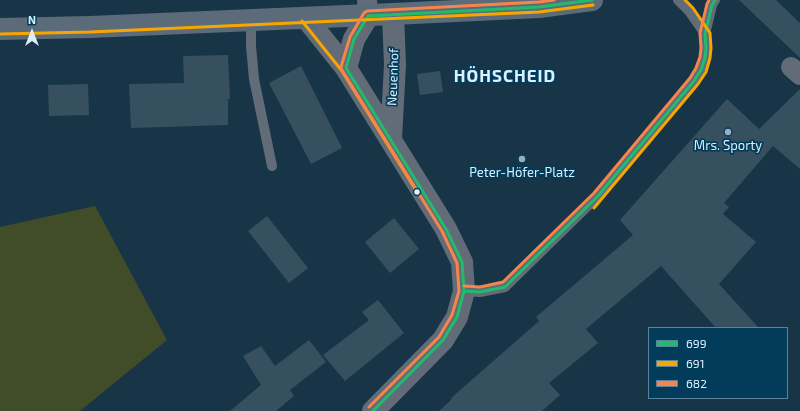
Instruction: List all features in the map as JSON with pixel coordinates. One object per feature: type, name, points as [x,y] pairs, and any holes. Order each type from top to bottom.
[{"type":"main road","points":[[0,29],[90,27],[306,18],[367,8],[393,14],[539,7],[592,0]]},
{"type":"street","points":[[346,68],[354,39],[367,8]]},
{"type":"street","name":"Neuenhof","points":[[391,139],[396,65],[393,14]]},
{"type":"street","name":"Neuenhof","points":[[306,18],[346,68],[446,229],[462,262],[464,291],[457,317],[443,340],[373,411]]},
{"type":"lane","points":[[678,0],[689,10],[705,34]]},
{"type":"lane","points":[[464,291],[480,292],[505,287],[598,196],[694,81],[701,70],[706,48],[705,34],[712,5],[715,0]]},
{"type":"lane","points":[[251,20],[250,46],[254,79],[272,166]]},
{"type":"green space","points":[[95,206],[167,340],[80,411],[0,411],[0,227]]},
{"type":"building","points":[[739,0],[776,0],[800,23],[800,58]]},
{"type":"building","points":[[228,55],[230,99],[228,99],[228,125],[131,128],[129,84],[184,83],[183,56]]},
{"type":"building","points":[[301,66],[342,148],[311,164],[269,83]]},
{"type":"building","points":[[440,71],[443,92],[420,95],[417,74]]},
{"type":"building","points":[[88,84],[89,115],[49,116],[48,85]]},
{"type":"building","points":[[800,89],[800,169],[773,146],[724,203],[729,207],[723,214],[756,242],[719,284],[758,327],[715,327],[661,266],[586,329],[598,343],[549,383],[560,395],[542,411],[439,411],[452,399],[451,398],[539,321],[536,317],[633,235],[620,220],[727,99],[759,129]]},
{"type":"building","points":[[267,216],[308,268],[289,283],[248,231]]},
{"type":"building","points":[[394,218],[419,249],[390,273],[365,242]]},
{"type":"building","points":[[378,300],[404,333],[345,381],[323,355],[369,320],[362,312]]},
{"type":"building","points":[[309,340],[326,362],[290,390],[294,396],[276,411],[230,411],[261,385],[243,356],[261,346],[275,366]]},
{"type":"transit line","name":"682","points":[[369,407],[439,337],[452,315],[459,291],[457,263],[442,231],[342,70],[341,67],[350,37],[364,13],[367,11],[554,0]]},
{"type":"transit line","name":"699","points":[[373,411],[443,340],[457,317],[464,291],[462,262],[446,229],[346,68],[354,39],[368,16],[539,7],[592,0]]},
{"type":"transit line","name":"691","points":[[594,208],[698,84],[706,72],[710,58],[710,33],[693,8],[685,0]]},
{"type":"transit line","name":"682","points":[[464,286],[480,287],[503,282],[594,193],[690,78],[696,68],[700,57],[700,33],[709,0]]},
{"type":"transit line","name":"699","points":[[464,291],[480,292],[505,287],[598,196],[694,81],[701,70],[705,58],[705,34],[712,5],[715,0]]},
{"type":"transit line","name":"691","points":[[0,34],[90,32],[539,12],[593,5]]},
{"type":"transit line","name":"691","points":[[302,21],[342,71],[417,192]]},
{"type":"place","name":"Mrs. Sporty","points":[[728,132]]},
{"type":"place","name":"Peter-Höfer-Platz","points":[[522,159]]},
{"type":"district","name":"HÖHSCHEID","points":[[505,76]]}]
